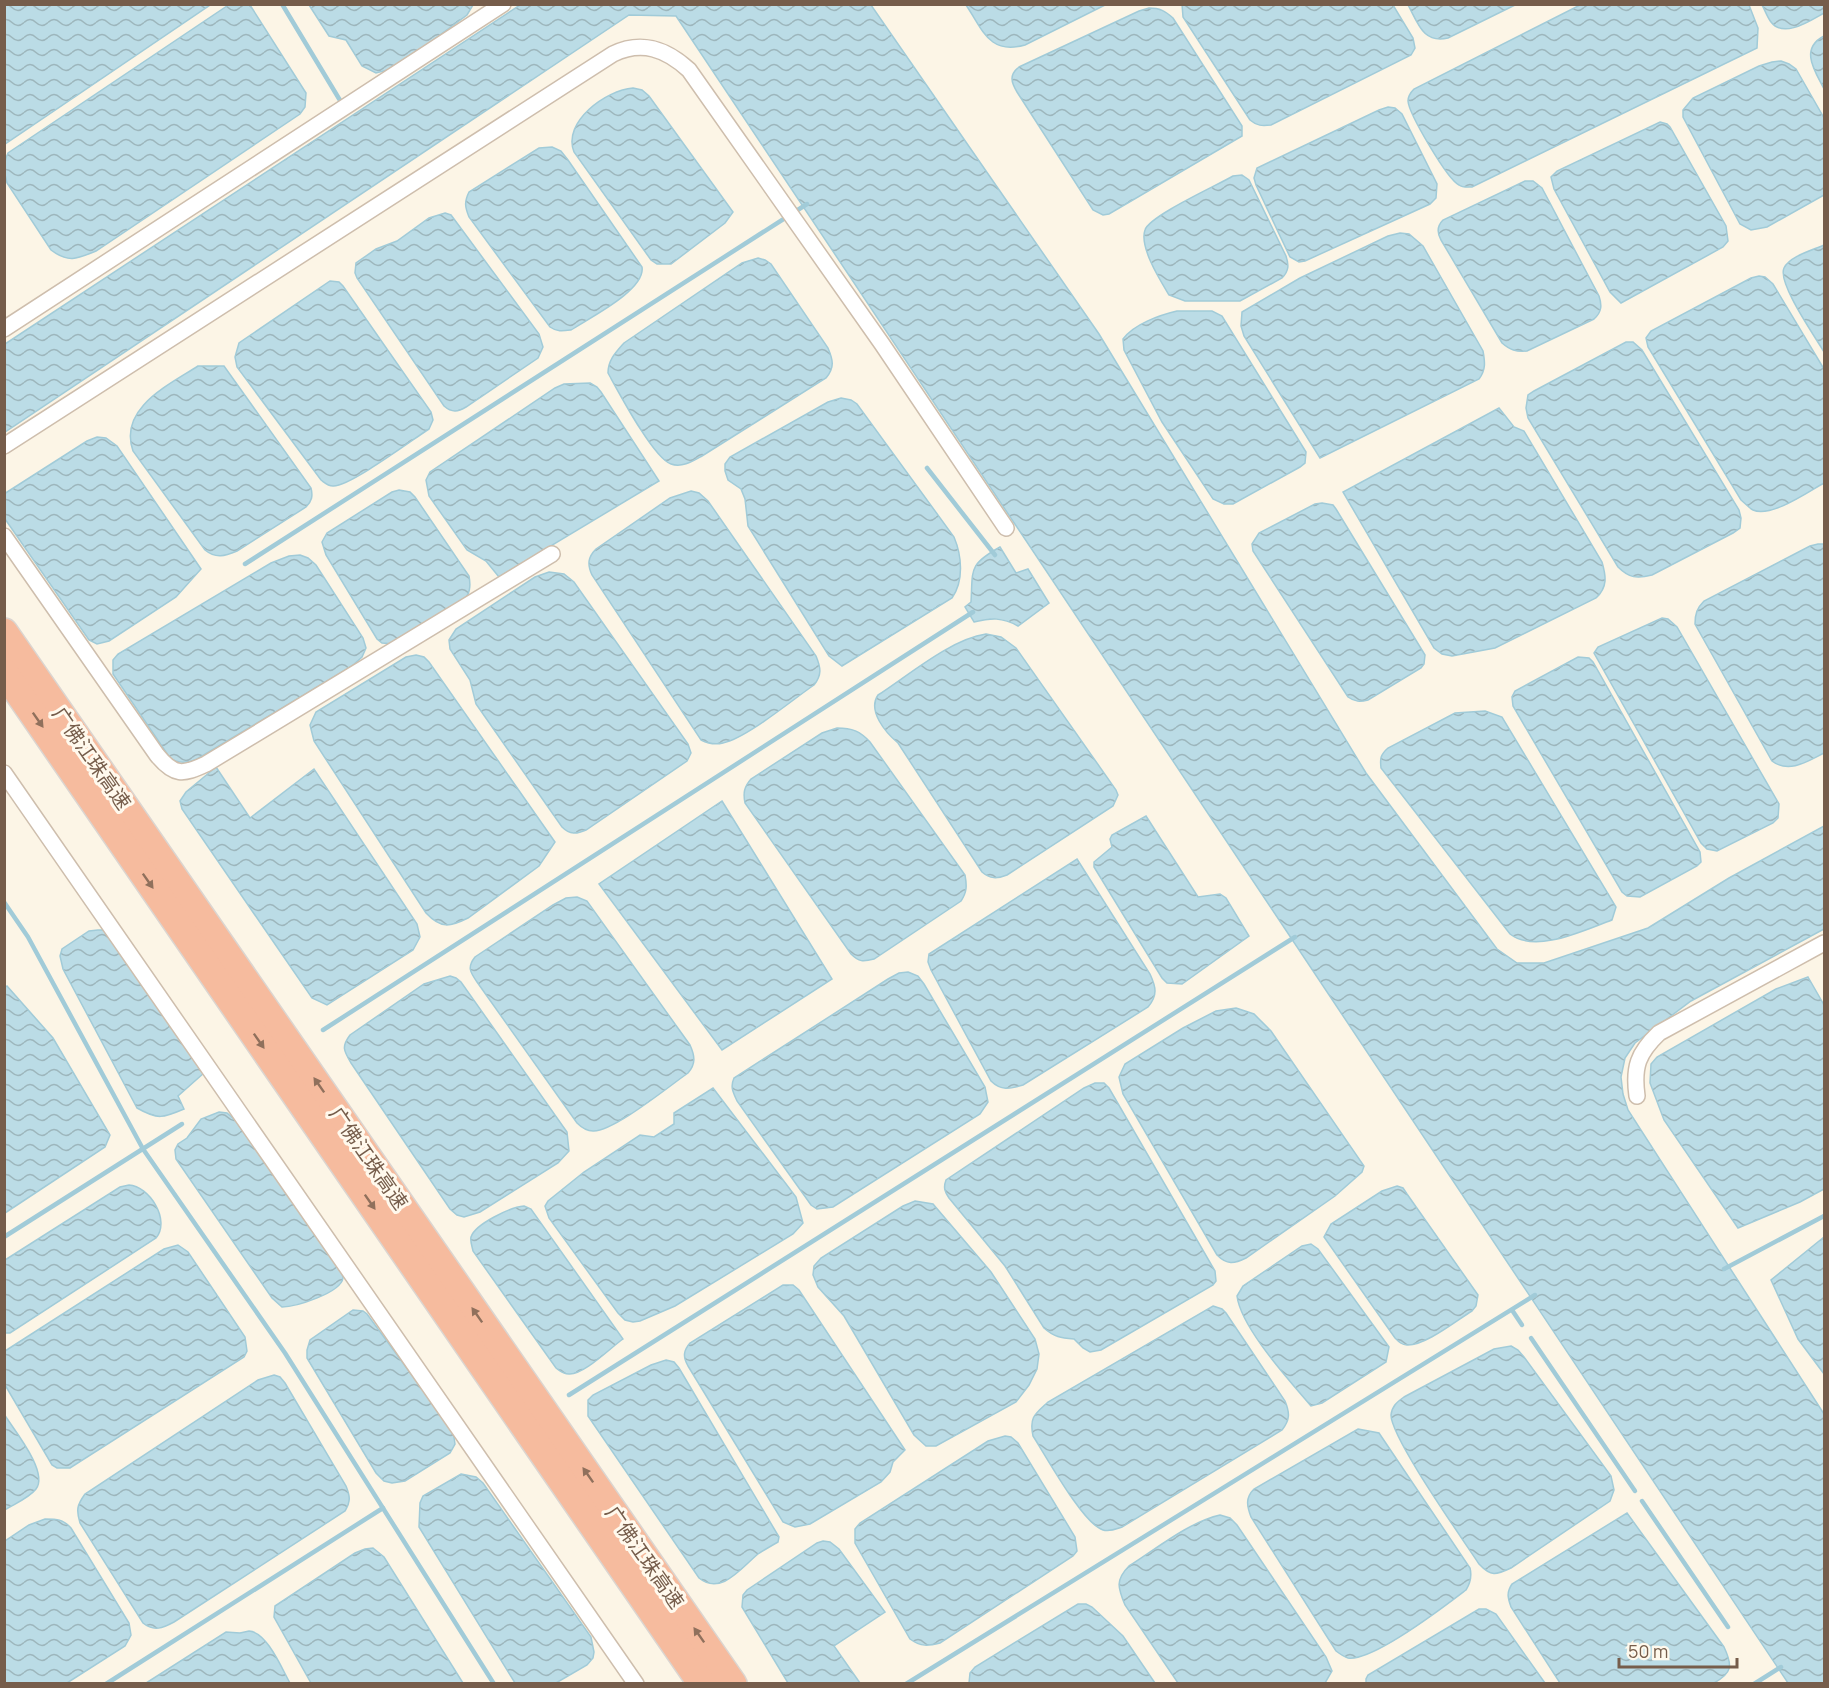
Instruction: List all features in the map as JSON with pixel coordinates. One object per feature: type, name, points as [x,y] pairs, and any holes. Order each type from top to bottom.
[{"type":"highway","name":"广佛江珠高速","points":[[4,632],[733,1683]]},
{"type":"highway","name":"广佛江珠高速","points":[[4,672],[702,1683]]},
{"type":"street","points":[[4,329],[503,4]]},
{"type":"street","points":[[4,446],[613,54],[622,49],[652,47],[672,56],[688,70],[882,344],[1006,528]]},
{"type":"street","points":[[4,536],[157,755],[166,766],[179,772],[194,770],[206,764],[552,554]]},
{"type":"street","points":[[4,773],[636,1683]]},
{"type":"street","points":[[1637,1096],[1634,1077],[1638,1060],[1647,1045],[1659,1033],[1824,943]]},
{"type":"water","points":[[5,4],[210,4],[210,5],[5,144]]},
{"type":"water","points":[[230,4],[250,5],[306,93],[305,107],[300,114],[96,251],[68,258],[51,250],[7,183],[4,168],[8,153]]},
{"type":"water","points":[[1182,4],[1393,5],[1413,38],[1415,48],[1411,55],[1271,125],[1260,125],[1250,120],[1183,17]]},
{"type":"water","points":[[1582,4],[1749,5],[1758,28],[1757,48],[1472,187],[1459,185],[1446,171],[1421,132],[1408,101],[1410,93]]},
{"type":"water","points":[[309,5],[473,5],[467,15],[395,68],[376,73],[362,66],[346,40],[329,36]]},
{"type":"water","points":[[520,5],[871,5],[1099,334],[1366,773],[1497,949],[1517,963],[1544,963],[1648,928],[1729,878],[1824,826],[1824,929],[1691,1001],[1635,1043],[1625,1058],[1621,1077],[1628,1110],[1824,1414],[1824,1683],[1788,1683],[676,16],[629,15],[5,432],[5,344]]},
{"type":"water","points":[[966,5],[1105,5],[1025,45],[1013,47],[1003,46],[988,38]]},
{"type":"water","points":[[1408,5],[1515,5],[1448,38],[1440,39],[1427,35],[1422,30]]},
{"type":"water","points":[[1762,5],[1824,5],[1824,13],[1798,26],[1783,29],[1771,22]]},
{"type":"water","points":[[1149,8],[1162,10],[1173,18],[1242,126],[1242,136],[1109,214],[1103,215],[1093,210],[1017,92],[1012,76],[1019,67]]},
{"type":"water","points":[[1824,36],[1824,89],[1813,68],[1811,54],[1816,41]]},
{"type":"water","points":[[1781,61],[1796,69],[1824,118],[1824,195],[1767,227],[1751,230],[1740,224],[1683,117],[1683,110],[1693,98],[1759,66]]},
{"type":"water","points":[[633,88],[642,90],[649,96],[733,212],[725,223],[671,264],[657,264],[651,260],[574,152],[572,141],[574,130],[589,109],[611,95]]},
{"type":"water","points":[[1388,107],[1395,108],[1402,114],[1437,184],[1436,198],[1430,204],[1305,261],[1299,262],[1290,257],[1256,185],[1254,178],[1257,168]]},
{"type":"water","points":[[1660,122],[1670,127],[1726,226],[1728,241],[1723,247],[1621,303],[1610,292],[1554,189],[1551,177],[1557,171]]},
{"type":"water","points":[[552,147],[561,151],[568,160],[642,267],[641,276],[626,294],[571,330],[565,331],[550,327],[469,217],[466,204],[469,192],[539,148]]},
{"type":"water","points":[[1242,175],[1249,180],[1286,256],[1288,265],[1286,273],[1282,278],[1240,301],[1185,301],[1169,295],[1148,254],[1144,237],[1145,230],[1149,224],[1171,209],[1233,176]]},
{"type":"water","points":[[1525,181],[1533,181],[1542,188],[1599,296],[1601,305],[1599,314],[1594,319],[1527,351],[1520,351],[1511,349],[1502,343],[1441,240],[1438,230],[1443,220]]},
{"type":"water","points":[[445,213],[451,215],[539,334],[543,347],[538,358],[466,407],[455,411],[444,406],[355,273],[356,263],[376,249],[397,241],[429,218]]},
{"type":"water","points":[[1400,233],[1409,234],[1423,246],[1483,351],[1483,372],[1479,379],[1320,458],[1244,336],[1241,326],[1242,312],[1300,278],[1388,236]]},
{"type":"water","points":[[1824,245],[1824,352],[1791,297],[1783,275],[1784,268],[1791,260]]},
{"type":"water","points":[[758,258],[771,264],[828,348],[832,360],[831,370],[826,378],[702,456],[683,465],[671,464],[655,450],[628,408],[608,373],[611,360],[624,343],[742,263]]},
{"type":"water","points":[[1765,277],[1773,284],[1824,369],[1824,483],[1789,503],[1761,512],[1753,510],[1741,500],[1648,347],[1646,338],[1651,331],[1751,278]]},
{"type":"water","points":[[330,281],[339,282],[343,286],[431,412],[433,420],[429,429],[381,462],[352,479],[333,486],[321,480],[237,367],[235,357],[239,343]]},
{"type":"water","points":[[1177,311],[1212,311],[1222,316],[1306,452],[1305,463],[1300,467],[1233,504],[1224,504],[1213,499],[1162,422],[1124,350],[1123,339],[1134,329],[1155,318]]},
{"type":"water","points":[[1626,342],[1633,342],[1642,350],[1739,510],[1741,518],[1740,528],[1733,533],[1652,575],[1642,577],[1634,577],[1618,567],[1528,418],[1526,408],[1528,395],[1534,391]]},
{"type":"water","points":[[198,366],[224,366],[312,491],[311,500],[306,507],[237,551],[217,556],[205,550],[133,451],[130,436],[139,410],[161,390]]},
{"type":"water","points":[[590,383],[601,392],[659,481],[499,577],[486,561],[467,550],[429,496],[426,480],[430,472],[555,388],[564,384]]},
{"type":"water","points":[[841,398],[857,404],[954,537],[959,552],[960,568],[958,584],[952,598],[842,666],[829,656],[748,526],[745,499],[741,489],[728,480],[725,471],[725,464],[730,457],[828,402]]},
{"type":"water","points":[[1499,408],[1514,427],[1524,431],[1602,562],[1605,577],[1603,590],[1596,598],[1495,648],[1452,656],[1442,654],[1434,648],[1343,492]]},
{"type":"water","points":[[97,437],[106,438],[117,446],[201,569],[176,597],[109,641],[97,644],[89,640],[5,519],[4,494],[87,441]]},
{"type":"water","points":[[399,490],[410,492],[415,497],[469,576],[470,587],[463,602],[394,644],[382,643],[377,639],[326,555],[322,542],[327,533],[392,492]]},
{"type":"water","points":[[691,491],[699,493],[708,501],[816,656],[820,668],[814,685],[744,734],[733,740],[717,744],[701,740],[592,575],[589,567],[591,555],[596,549],[670,498]]},
{"type":"water","points":[[1315,504],[1333,505],[1336,509],[1425,655],[1421,668],[1365,701],[1355,701],[1348,697],[1253,551],[1252,544],[1259,533]]},
{"type":"water","points":[[1818,544],[1824,544],[1824,753],[1798,765],[1778,765],[1772,761],[1695,624],[1695,617],[1704,601]]},
{"type":"water","points":[[1000,547],[1016,573],[1028,569],[1049,603],[1018,626],[996,619],[974,622],[965,607],[971,602],[974,569],[982,559]]},
{"type":"water","points":[[300,555],[316,565],[363,638],[366,648],[362,657],[352,666],[197,759],[183,762],[170,758],[113,674],[113,660],[118,654],[271,563],[289,556]]},
{"type":"water","points":[[549,572],[564,574],[574,582],[688,744],[691,753],[687,761],[586,830],[577,833],[571,833],[562,827],[476,704],[470,680],[450,649],[449,640],[456,629],[535,577]]},
{"type":"water","points":[[1662,618],[1668,619],[1677,627],[1779,804],[1778,818],[1773,823],[1717,851],[1707,849],[1701,843],[1594,653],[1598,647]]},
{"type":"water","points":[[986,634],[1001,637],[1016,648],[1118,795],[1113,806],[1007,875],[997,878],[982,872],[898,743],[883,728],[875,708],[878,695],[930,659],[959,643]]},
{"type":"water","points":[[416,655],[424,657],[429,662],[555,842],[539,866],[468,918],[451,925],[436,922],[426,913],[314,741],[310,725],[316,712],[406,657]]},
{"type":"water","points":[[1578,657],[1589,658],[1593,662],[1700,852],[1701,862],[1697,866],[1640,897],[1627,896],[1622,892],[1513,706],[1512,697],[1515,691]]},
{"type":"water","points":[[1485,711],[1502,717],[1616,907],[1612,920],[1574,934],[1546,941],[1521,940],[1510,934],[1381,768],[1381,757],[1388,748],[1455,713]]},
{"type":"water","points":[[837,728],[855,731],[870,742],[966,879],[965,892],[961,901],[874,959],[867,961],[861,961],[851,954],[744,799],[745,787],[751,779],[822,733]]},
{"type":"water","points":[[216,767],[250,818],[314,769],[417,924],[420,937],[413,950],[327,1005],[312,998],[182,809],[180,801],[186,792]]},
{"type":"water","points":[[722,801],[832,979],[722,1050],[599,884]]},
{"type":"water","points":[[1146,816],[1198,897],[1220,894],[1226,898],[1249,936],[1182,984],[1167,983],[1162,978],[1094,867],[1094,862],[1112,847],[1110,839],[1112,835]]},
{"type":"water","points":[[1077,859],[1150,974],[1155,987],[1155,995],[1148,1007],[1023,1085],[1002,1088],[991,1081],[931,970],[928,962],[929,954]]},
{"type":"water","points":[[577,897],[587,901],[690,1045],[694,1056],[688,1073],[627,1117],[593,1131],[586,1130],[577,1123],[470,969],[475,957],[553,905],[566,898]]},
{"type":"water","points":[[105,930],[204,1073],[178,1096],[184,1109],[156,1116],[137,1108],[63,969],[60,956],[62,949],[89,931]]},
{"type":"water","points":[[908,972],[918,976],[924,984],[985,1087],[988,1102],[980,1114],[833,1207],[817,1209],[811,1205],[737,1101],[732,1087],[734,1078],[888,979],[899,973]]},
{"type":"water","points":[[450,976],[461,982],[567,1132],[569,1151],[558,1163],[480,1212],[464,1217],[450,1209],[351,1063],[344,1049],[350,1035],[424,984]]},
{"type":"water","points":[[1808,977],[1824,1005],[1824,1189],[1800,1202],[1738,1228],[1664,1120],[1650,1083],[1651,1064],[1657,1057],[1776,989]]},
{"type":"water","points":[[7,986],[53,1038],[110,1135],[105,1147],[5,1213],[4,988]]},
{"type":"water","points":[[1236,1008],[1254,1014],[1271,1031],[1364,1166],[1362,1172],[1335,1196],[1246,1258],[1231,1262],[1224,1261],[1217,1255],[1123,1094],[1119,1077],[1125,1064],[1183,1028],[1216,1011]]},
{"type":"water","points":[[1095,1083],[1104,1083],[1109,1088],[1215,1271],[1216,1281],[1213,1285],[1101,1350],[1090,1352],[1074,1339],[1058,1336],[1044,1328],[1005,1266],[949,1198],[945,1188],[946,1180],[1084,1088]]},
{"type":"water","points":[[713,1088],[796,1197],[803,1223],[793,1234],[675,1306],[640,1321],[625,1320],[549,1218],[545,1206],[584,1172],[640,1135],[654,1137],[674,1124],[674,1113]]},
{"type":"water","points":[[219,1112],[227,1113],[235,1120],[340,1269],[343,1278],[340,1284],[326,1294],[297,1305],[282,1307],[272,1298],[176,1159],[175,1150],[178,1144],[187,1138],[201,1119]]},
{"type":"water","points":[[129,1185],[144,1191],[156,1205],[161,1222],[156,1238],[10,1333],[5,1333],[5,1260],[120,1187]]},
{"type":"water","points":[[1397,1186],[1403,1188],[1478,1295],[1476,1306],[1472,1311],[1432,1337],[1407,1345],[1395,1338],[1324,1237],[1331,1224],[1382,1191]]},
{"type":"water","points":[[915,1201],[933,1204],[991,1272],[1035,1339],[1039,1354],[1037,1369],[1029,1385],[1016,1402],[936,1446],[926,1446],[914,1435],[844,1316],[818,1287],[813,1275],[814,1266],[821,1258],[903,1206]]},
{"type":"water","points":[[524,1206],[531,1209],[623,1339],[589,1366],[575,1373],[565,1373],[556,1368],[473,1251],[471,1237],[479,1227],[503,1213]]},
{"type":"water","points":[[1824,1237],[1824,1374],[1798,1339],[1771,1280]]},
{"type":"water","points":[[1311,1244],[1318,1249],[1389,1347],[1386,1362],[1322,1403],[1311,1406],[1279,1369],[1257,1338],[1240,1309],[1237,1296],[1243,1286],[1302,1246]]},
{"type":"water","points":[[178,1245],[188,1252],[245,1337],[247,1351],[244,1357],[70,1468],[57,1468],[52,1465],[5,1385],[5,1351],[164,1249]]},
{"type":"water","points":[[783,1285],[793,1285],[799,1290],[905,1450],[893,1462],[890,1472],[881,1482],[810,1524],[795,1527],[783,1522],[688,1366],[685,1357],[685,1351],[690,1343]]},
{"type":"water","points":[[1213,1306],[1226,1313],[1285,1401],[1288,1413],[1287,1423],[1282,1430],[1122,1527],[1103,1530],[1085,1516],[1075,1503],[1033,1436],[1034,1416],[1048,1402]]},
{"type":"water","points":[[353,1310],[367,1314],[453,1431],[455,1444],[450,1453],[405,1481],[392,1483],[384,1481],[376,1473],[307,1358],[310,1340]]},
{"type":"water","points":[[1511,1346],[1524,1357],[1611,1476],[1614,1490],[1610,1501],[1511,1568],[1494,1574],[1479,1564],[1414,1465],[1394,1427],[1391,1415],[1395,1404],[1404,1397],[1494,1349]]},
{"type":"water","points":[[666,1360],[674,1362],[679,1368],[779,1537],[778,1542],[758,1554],[730,1578],[715,1584],[707,1583],[699,1578],[588,1416],[588,1400],[593,1395],[651,1365]]},
{"type":"water","points":[[274,1375],[280,1377],[285,1383],[346,1486],[349,1498],[345,1511],[174,1622],[158,1628],[147,1626],[80,1523],[78,1508],[80,1501],[85,1494],[258,1380]]},
{"type":"water","points":[[4,1414],[29,1451],[38,1472],[39,1482],[33,1492],[5,1510]]},
{"type":"water","points":[[1358,1429],[1379,1433],[1470,1568],[1471,1576],[1466,1590],[1409,1632],[1374,1651],[1359,1657],[1348,1658],[1336,1651],[1251,1517],[1248,1502],[1254,1489]]},
{"type":"water","points":[[1005,1436],[1011,1437],[1018,1443],[1075,1537],[1077,1551],[1073,1556],[940,1643],[921,1645],[910,1639],[855,1543],[855,1529],[860,1523],[988,1441]]},
{"type":"water","points":[[461,1474],[476,1477],[483,1483],[591,1637],[593,1658],[587,1665],[556,1683],[515,1683],[419,1527],[420,1503],[423,1496]]},
{"type":"water","points":[[1627,1513],[1724,1647],[1729,1659],[1729,1668],[1724,1676],[1714,1683],[1560,1683],[1511,1607],[1508,1595],[1512,1584]]},
{"type":"water","points":[[1220,1515],[1230,1518],[1237,1525],[1326,1657],[1332,1671],[1325,1683],[1178,1683],[1125,1605],[1119,1584],[1121,1576],[1129,1566],[1185,1530]]},
{"type":"water","points":[[45,1519],[60,1520],[71,1528],[129,1623],[131,1635],[125,1646],[67,1683],[5,1683],[5,1541],[29,1525]]},
{"type":"water","points":[[823,1541],[830,1542],[839,1549],[885,1612],[834,1646],[860,1683],[788,1683],[742,1607],[743,1595],[747,1590]]},
{"type":"water","points":[[373,1548],[384,1557],[463,1683],[311,1683],[274,1617],[275,1606],[355,1553]]},
{"type":"water","points":[[1078,1604],[1092,1607],[1123,1636],[1155,1683],[969,1683],[970,1673],[975,1667]]},
{"type":"water","points":[[1479,1609],[1486,1609],[1496,1614],[1545,1683],[1366,1683],[1368,1675]]},
{"type":"water","points":[[226,1632],[256,1633],[268,1644],[290,1683],[146,1683]]},
{"type":"waterway","points":[[282,4],[341,102]]},
{"type":"waterway","points":[[245,564],[807,204]]},
{"type":"waterway","points":[[927,468],[995,555]]},
{"type":"waterway","points":[[323,1030],[973,612]]},
{"type":"waterway","points":[[4,902],[28,937],[143,1149],[285,1353],[494,1684]]},
{"type":"waterway","points":[[569,1395],[1295,937]]},
{"type":"waterway","points":[[4,1237],[182,1124]]},
{"type":"waterway","points":[[1724,1269],[1824,1216]]},
{"type":"waterway","points":[[906,1684],[1535,1295]]},
{"type":"waterway","points":[[1512,1310],[1522,1325]]},
{"type":"waterway","points":[[1531,1338],[1635,1491]]},
{"type":"waterway","points":[[1642,1501],[1728,1627]]},
{"type":"waterway","points":[[106,1684],[383,1508]]},
{"type":"waterway","points":[[1754,1684],[1781,1667]]}]
